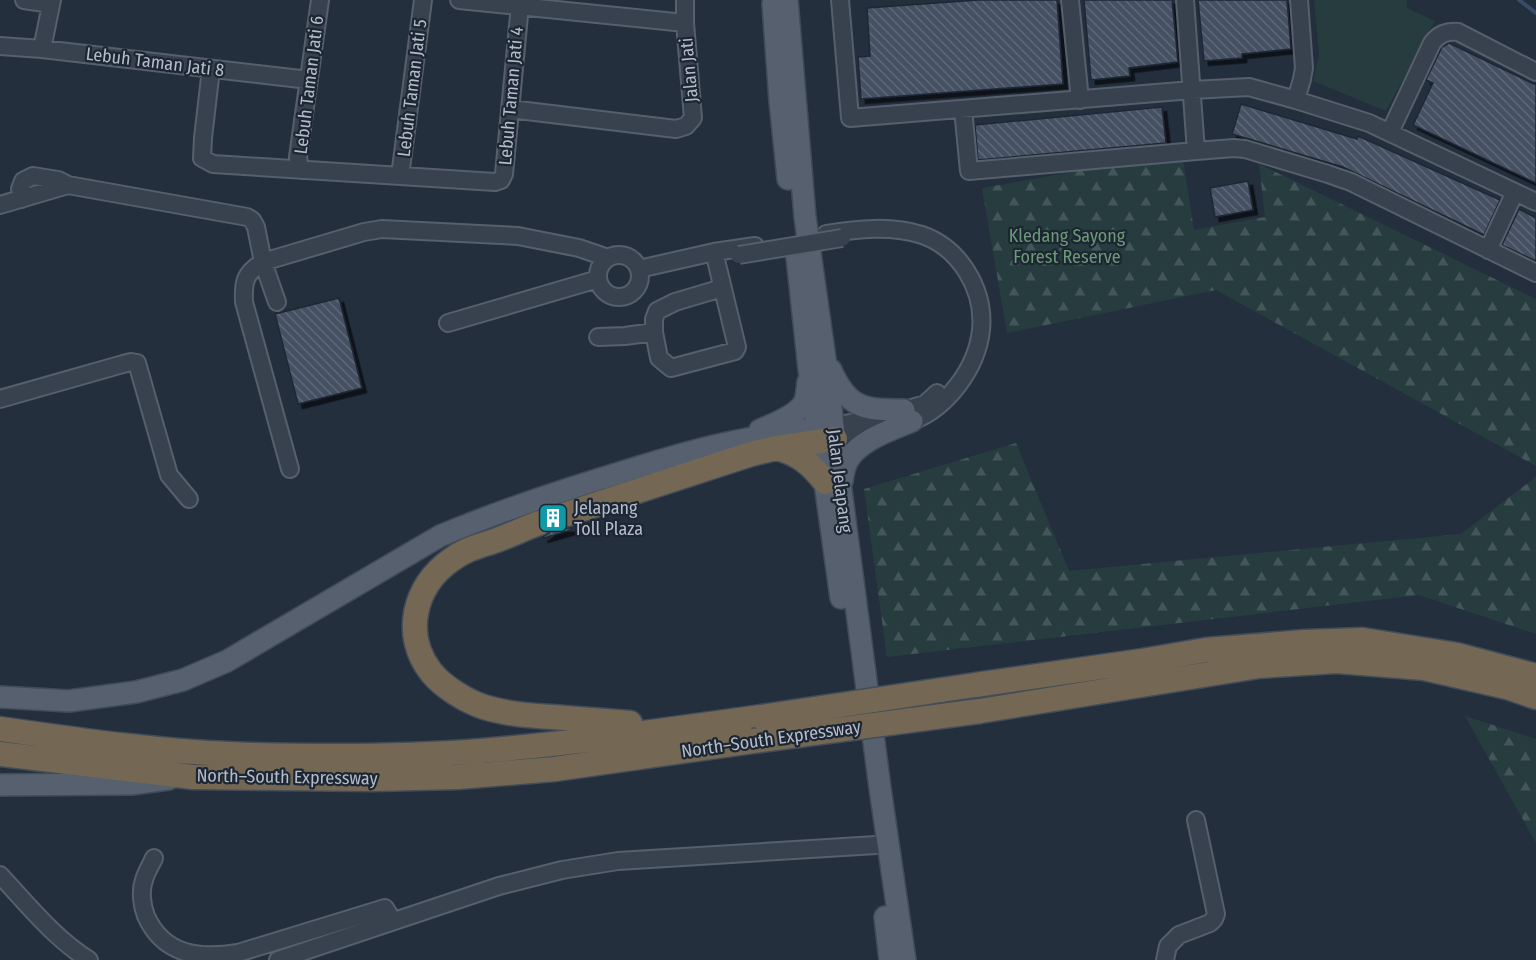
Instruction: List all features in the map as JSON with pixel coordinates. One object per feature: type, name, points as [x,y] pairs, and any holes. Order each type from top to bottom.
[{"type":"highway","points":[[567,514],[751,454],[826,434]]},
{"type":"highway","points":[[776,448],[788,451],[804,460],[833,486]]},
{"type":"highway","points":[[539,523],[471,548],[451,559],[437,571],[424,588],[416,608],[415,637],[432,673],[457,695],[484,707],[518,715],[634,723],[720,723]]},
{"type":"highway","name":"North–South Expressway","points":[[0,729],[120,746],[252,755],[429,753],[503,748],[720,723],[1206,650],[1305,642],[1363,640],[1457,655],[1536,676]]},
{"type":"highway","name":"North–South Expressway","points":[[0,754],[193,777],[374,779],[458,777],[555,769],[980,711],[1259,666],[1337,660],[1424,668],[1507,687],[1536,697]]},
{"type":"main road","name":"Jalan Jelapang","points":[[772,0],[780,102],[833,486],[890,960]]},
{"type":"main road","name":"Jalan Jelapang","points":[[787,0],[817,364]]},
{"type":"main road","points":[[0,697],[69,701],[136,692],[183,680],[227,661],[440,536],[557,492],[658,461],[732,442],[778,423],[804,403],[817,364],[855,402],[876,410],[908,416]]},
{"type":"main road","points":[[833,486],[853,452],[908,416]]},
{"type":"main road","points":[[732,442],[826,434]]},
{"type":"main road","name":"Jalan Jelapang","points":[[833,486],[905,960]]},
{"type":"main road","points":[[0,785],[131,784],[193,777]]},
{"type":"street","points":[[24,0],[52,2],[42,49]]},
{"type":"street","name":"Lebuh Taman Jati 6","points":[[302,170],[298,158],[320,0]]},
{"type":"street","name":"Lebuh Taman Jati 5","points":[[400,176],[423,0]]},
{"type":"street","points":[[459,0],[685,23]]},
{"type":"street","name":"Jalan Jati","points":[[510,109],[676,129],[686,126],[693,118],[685,0]]},
{"type":"street","points":[[840,0],[850,118],[1249,87],[1296,99],[1369,123],[1536,202]]},
{"type":"street","points":[[1070,0],[1080,100]]},
{"type":"street","points":[[1185,0],[1196,151]]},
{"type":"street","points":[[1296,99],[1304,68],[1299,0]]},
{"type":"street","name":"Lebuh Taman Jati 4","points":[[400,176],[495,182],[501,180],[504,174],[520,5]]},
{"type":"street","points":[[1390,132],[1432,43],[1442,33],[1458,32],[1536,72]]},
{"type":"street","name":"Lebuh Taman Jati 8","points":[[0,46],[309,80]]},
{"type":"street","points":[[211,69],[202,158],[213,164],[225,166],[400,176]]},
{"type":"street","points":[[963,109],[969,171],[1196,151],[1245,149],[1351,182],[1536,273]]},
{"type":"street","points":[[0,205],[21,199],[20,189],[23,181],[33,176],[57,180],[68,185],[247,217],[256,227],[263,262],[277,302]]},
{"type":"street","points":[[1488,250],[1515,192]]},
{"type":"street","points":[[290,469],[244,302],[246,278],[251,269],[263,262],[364,232],[382,229],[518,236],[579,248],[608,258],[626,257],[631,260],[639,274],[638,285],[629,294],[616,297],[604,291],[598,279],[600,267],[608,258]]},
{"type":"street","points":[[639,274],[714,252],[842,231],[883,229],[915,234],[944,247],[968,273],[977,294],[981,329],[970,366],[952,393],[922,417],[908,416],[826,434]]},
{"type":"street","points":[[639,274],[842,238],[896,236],[926,243],[948,258],[956,267],[971,295],[975,329],[969,353],[958,371],[946,386],[908,416]]},
{"type":"street","points":[[716,260],[737,347],[735,351],[671,368],[660,358],[654,332],[654,319],[657,311],[675,302],[722,288]]},
{"type":"street","points":[[448,323],[598,279]]},
{"type":"street","points":[[598,337],[654,332]]},
{"type":"street","points":[[0,399],[123,364],[137,363],[169,475],[189,499]]},
{"type":"street","points":[[1165,960],[1167,946],[1179,935],[1210,923],[1216,914],[1196,820]]},
{"type":"street","points":[[278,960],[499,886],[562,870],[618,861],[876,845]]},
{"type":"street","points":[[154,858],[144,880],[142,896],[144,912],[151,927],[165,942],[180,951],[196,955],[217,956],[238,953],[385,908],[393,921]]},
{"type":"street","points":[[0,875],[56,934],[88,960]]},
{"type":"green space","points":[[1314,0],[1407,0],[1407,8],[1435,21],[1386,111],[1313,81],[1319,54]]},
{"type":"green space","name":"Kledang Sayong Forest Reserve","points":[[1182,153],[1194,230],[1265,217],[1259,164],[1536,299],[1536,466],[1216,290],[1007,333],[982,188]]},
{"type":"green space","points":[[1016,443],[1069,571],[1461,534],[1536,477],[1536,634],[1419,595],[887,657],[864,489]]},
{"type":"green space","points":[[1465,716],[1536,739],[1536,843]]},
{"type":"building","points":[[978,0],[1057,0],[1063,84],[861,99],[858,57],[870,56],[867,8]]},
{"type":"building","points":[[1084,0],[1172,0],[1178,62],[1129,68],[1130,76],[1091,80]]},
{"type":"building","points":[[1198,0],[1287,0],[1291,49],[1242,54],[1242,58],[1204,61]]},
{"type":"building","points":[[1449,43],[1536,85],[1536,183],[1413,125],[1433,83],[1426,80],[1442,47]]},
{"type":"building","points":[[1241,104],[1357,139],[1358,136],[1500,200],[1484,235],[1343,167],[1232,134]]},
{"type":"building","points":[[1162,107],[1166,143],[978,160],[975,125]]},
{"type":"building","points":[[1248,181],[1253,210],[1215,217],[1210,188]]},
{"type":"building","points":[[1519,209],[1536,218],[1536,261],[1502,245]]},
{"type":"building","points":[[339,298],[362,388],[298,404],[275,314]]},
{"type":"building","points":[[555,507],[553,518],[557,524],[564,528],[571,528],[571,530],[544,538],[553,525],[552,518],[545,510]]},
{"type":"waterway","points":[[1519,0],[1536,13]]},
{"type":"place","name":"Jelapang Toll Plaza","points":[[553,518]]}]
